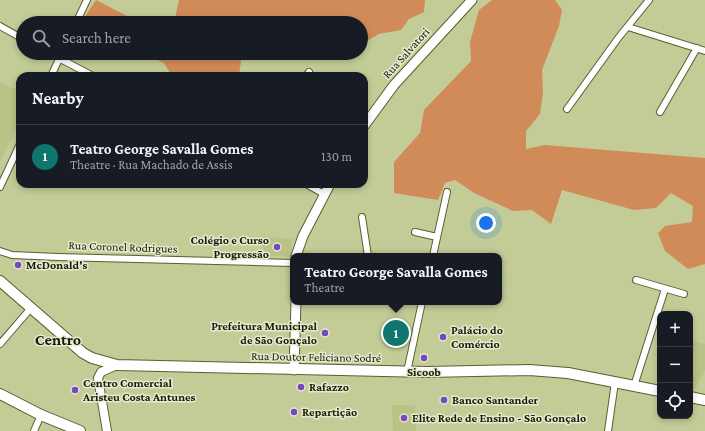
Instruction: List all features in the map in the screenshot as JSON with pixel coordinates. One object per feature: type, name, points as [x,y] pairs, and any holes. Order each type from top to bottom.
[{"type":"main road","name":"Rua Salvatori","points":[[368,121],[394,85],[472,0]]},
{"type":"main road","points":[[297,253],[303,236],[328,188]]},
{"type":"main road","name":"Rua Doutor Feliciano Sodré","points":[[0,281],[83,353],[92,358],[117,365],[407,372],[529,370],[568,373],[657,390]]},
{"type":"main road","points":[[294,370],[296,305]]},
{"type":"main road","points":[[0,394],[41,415],[80,431]]},
{"type":"main road","points":[[693,398],[705,400]]},
{"type":"street","points":[[79,16],[87,0]]},
{"type":"street","points":[[567,109],[649,0]]},
{"type":"street","points":[[0,26],[16,35]]},
{"type":"street","points":[[628,27],[705,51]]},
{"type":"street","points":[[660,112],[697,48]]},
{"type":"street","points":[[54,72],[59,60]]},
{"type":"street","points":[[67,60],[87,72]]},
{"type":"street","points":[[0,188],[16,153]]},
{"type":"street","points":[[313,188],[324,194]]},
{"type":"street","points":[[434,253],[447,192]]},
{"type":"street","points":[[362,218],[368,253]]},
{"type":"street","points":[[415,232],[437,237]]},
{"type":"street","name":"Rua Coronel Rodrigues","points":[[0,251],[12,255],[290,263]]},
{"type":"street","points":[[636,280],[684,294]]},
{"type":"street","points":[[634,386],[666,289]]},
{"type":"street","points":[[407,372],[422,305]]},
{"type":"street","points":[[0,344],[31,308]]},
{"type":"street","points":[[107,431],[98,378],[101,372],[117,365]]},
{"type":"street","points":[[608,431],[615,382]]},
{"type":"street","points":[[34,431],[41,415]]},
{"type":"shaded area","points":[[96,0],[127,16],[86,16]]},
{"type":"shaded area","points":[[179,0],[425,0],[424,12],[409,19],[401,30],[379,34],[368,40],[368,16],[176,16]]},
{"type":"shaded area","points":[[492,0],[555,0],[562,10],[559,26],[542,70],[543,92],[540,114],[526,131],[526,149],[545,145],[705,158],[705,264],[688,269],[665,251],[658,233],[665,226],[692,222],[693,206],[671,193],[656,208],[634,210],[562,190],[551,224],[532,210],[513,211],[474,193],[455,180],[445,183],[438,200],[394,193],[394,162],[420,133],[424,110],[471,61],[470,42],[479,10]]},
{"type":"shaded area","points":[[157,60],[241,60],[240,72],[170,72],[164,63]]},
{"type":"shaded area","points":[[0,82],[16,89],[16,129],[0,162]]},
{"type":"shaded area","name":"Colégio e Curso Progressão","points":[[263,237],[292,239],[290,257],[262,255]]},
{"type":"shaded area","points":[[693,341],[705,344],[705,370],[695,390],[693,389]]},
{"type":"shaded area","name":"Elite Rede de Ensino - São Gonçalo","points":[[392,405],[415,405],[416,431],[393,431]]},
{"type":"place","name":"Colégio e Curso Progressão","points":[[277,247]]},
{"type":"place","name":"McDonald's","points":[[18,265]]},
{"type":"place","name":"Prefeitura Municipal de São Gonçalo","points":[[325,333]]},
{"type":"place","name":"Teatro George Savalla Gomes","points":[[396,333]]},
{"type":"place","name":"Palácio do Comércio","points":[[443,337]]},
{"type":"place","name":"Sicoob","points":[[424,358]]},
{"type":"place","name":"Rafazzo","points":[[301,387]]},
{"type":"place","name":"Centro Comercial Aristeu Costa Antunes","points":[[75,390]]},
{"type":"place","name":"Banco Santander","points":[[444,400]]},
{"type":"place","name":"Repartição","points":[[294,412]]},
{"type":"place","name":"Elite Rede de Ensino - São Gonçalo","points":[[404,418]]},
{"type":"district","name":"Centro","points":[[58,339]]}]
